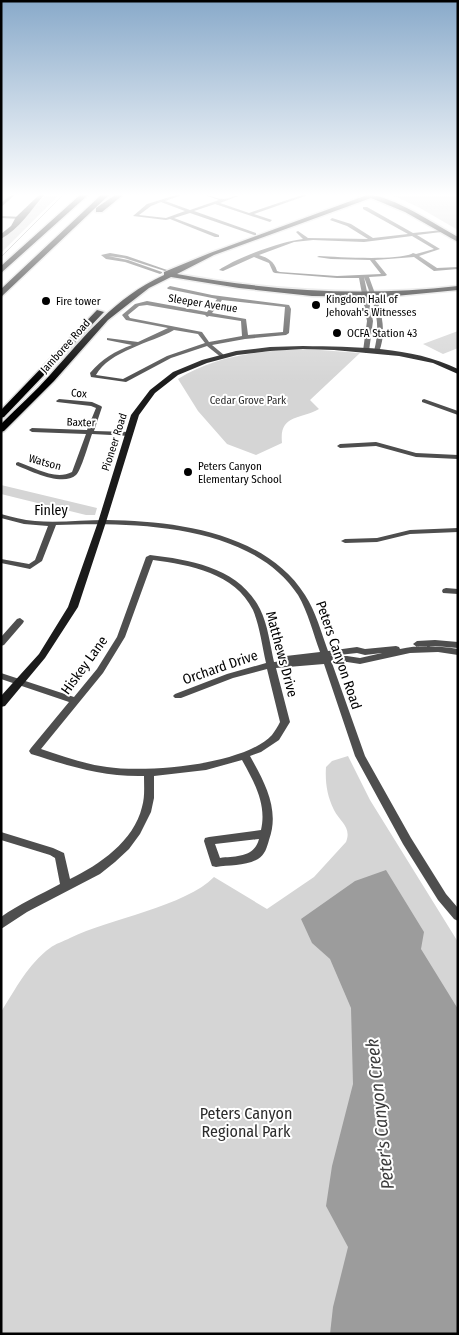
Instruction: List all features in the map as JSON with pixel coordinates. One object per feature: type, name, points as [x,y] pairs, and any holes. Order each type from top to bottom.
[{"type":"highway","points":[[1,271],[16,257]]},
{"type":"highway","points":[[1,294],[40,257]]},
{"type":"main road","name":"Jamboree Road","points":[[1,429],[26,406],[111,312],[167,272],[201,257]]},
{"type":"main road","name":"Jamboree Road","points":[[1,415],[107,305],[140,283],[204,257]]},
{"type":"main road","points":[[167,272],[257,289],[369,293],[458,288]]},
{"type":"main road","points":[[369,293],[458,284]]},
{"type":"street","points":[[107,257],[167,272]]},
{"type":"street","points":[[125,257],[167,272]]},
{"type":"street","points":[[221,270],[249,257]]},
{"type":"street","points":[[259,257],[273,264],[275,272],[320,276],[384,276],[386,273],[372,259]]},
{"type":"street","points":[[327,257],[372,259],[386,257]]},
{"type":"street","points":[[418,257],[438,270],[458,268]]},
{"type":"street","points":[[364,277],[382,321],[381,334],[376,351]]},
{"type":"street","points":[[170,288],[220,299],[287,306],[286,333],[245,337],[208,344],[169,357],[124,381],[93,376],[93,373],[111,355],[164,334],[173,328],[200,334],[208,344],[222,356]]},
{"type":"street","points":[[366,350],[370,326],[369,293]]},
{"type":"street","points":[[207,315],[220,299]]},
{"type":"street","name":"Sleeper Avenue","points":[[173,328],[126,318],[125,315],[142,303],[244,320],[245,337]]},
{"type":"street","points":[[109,339],[138,344]]},
{"type":"street","name":"Pioneer Road","points":[[1,703],[42,656],[60,631],[73,607],[139,407],[155,389],[186,370],[222,356],[294,346],[376,351],[426,359],[458,372]]},
{"type":"street","name":"Cox","points":[[59,401],[98,405],[99,409],[90,432]]},
{"type":"street","points":[[424,401],[458,414]]},
{"type":"street","name":"Baxter","points":[[32,430],[130,434]]},
{"type":"street","name":"Watson","points":[[18,464],[46,474],[68,477],[75,473],[90,432]]},
{"type":"street","points":[[340,446],[376,444],[416,455],[458,457]]},
{"type":"street","name":"Finley","points":[[1,516],[26,522],[102,522]]},
{"type":"street","name":"Peters Canyon Road","points":[[102,522],[189,529],[217,536],[251,550],[290,579],[302,593],[360,756],[380,795],[442,897],[458,916]]},
{"type":"street","points":[[1,561],[30,567],[38,561],[52,523]]},
{"type":"street","points":[[345,541],[377,540],[410,532],[458,530]]},
{"type":"street","name":"Matthews Drive","points":[[150,557],[184,561],[218,573],[243,592],[256,610],[272,665],[285,722],[283,730],[276,737],[245,756]]},
{"type":"street","name":"Hiskey Lane","points":[[149,774],[108,772],[34,751],[100,672],[121,637],[150,557]]},
{"type":"street","points":[[446,591],[458,592]]},
{"type":"street","points":[[1,643],[5,634],[20,622]]},
{"type":"street","points":[[325,658],[357,650],[365,652],[391,650],[426,644],[458,645]]},
{"type":"street","points":[[325,658],[360,662],[410,650],[438,649],[458,652]]},
{"type":"street","name":"Orchard Drive","points":[[178,696],[230,676],[272,665],[325,658]]},
{"type":"street","points":[[1,676],[76,701]]},
{"type":"street","points":[[1,924],[24,908],[87,877],[107,864],[136,832],[146,811],[149,798],[149,774],[213,765],[245,756],[266,796],[269,816],[266,834],[260,851],[254,856],[216,863],[209,841],[266,834]]},
{"type":"street","points":[[1,836],[54,852],[60,856],[66,886]]},
{"type":"green space","points":[[458,331],[458,348],[443,354],[423,344]]},
{"type":"green space","name":"Cedar Grove Park","points":[[307,349],[360,353],[310,400],[319,409],[287,422],[282,434],[282,443],[256,455],[227,444],[198,411],[178,379],[208,364],[241,355]]},
{"type":"green space","points":[[1,485],[97,508],[95,515],[86,515],[1,494]]},
{"type":"green space","name":"Peters Canyon Regional Park","points":[[348,756],[370,800],[458,942],[458,1334],[1,1334],[1,1012],[22,978],[42,954],[52,947],[86,931],[185,896],[214,877],[267,909],[314,877],[346,842],[348,832],[334,810],[327,789],[326,767],[332,761]]},
{"type":"water","name":"Peter's Canyon Creek","points":[[386,870],[424,932],[421,949],[458,1009],[458,1334],[330,1334],[333,1307],[348,1247],[326,1206],[332,1166],[353,1084],[351,1008],[330,959],[312,943],[301,919],[355,881]]},
{"type":"place","name":"Fire tower","points":[[46,301]]},
{"type":"place","name":"Kingdom Hall of Jehovah's Witnesses","points":[[316,305]]},
{"type":"place","name":"OCFA Station 43","points":[[337,333]]},
{"type":"place","name":"Peters Canyon Elementary School","points":[[188,472]]}]
